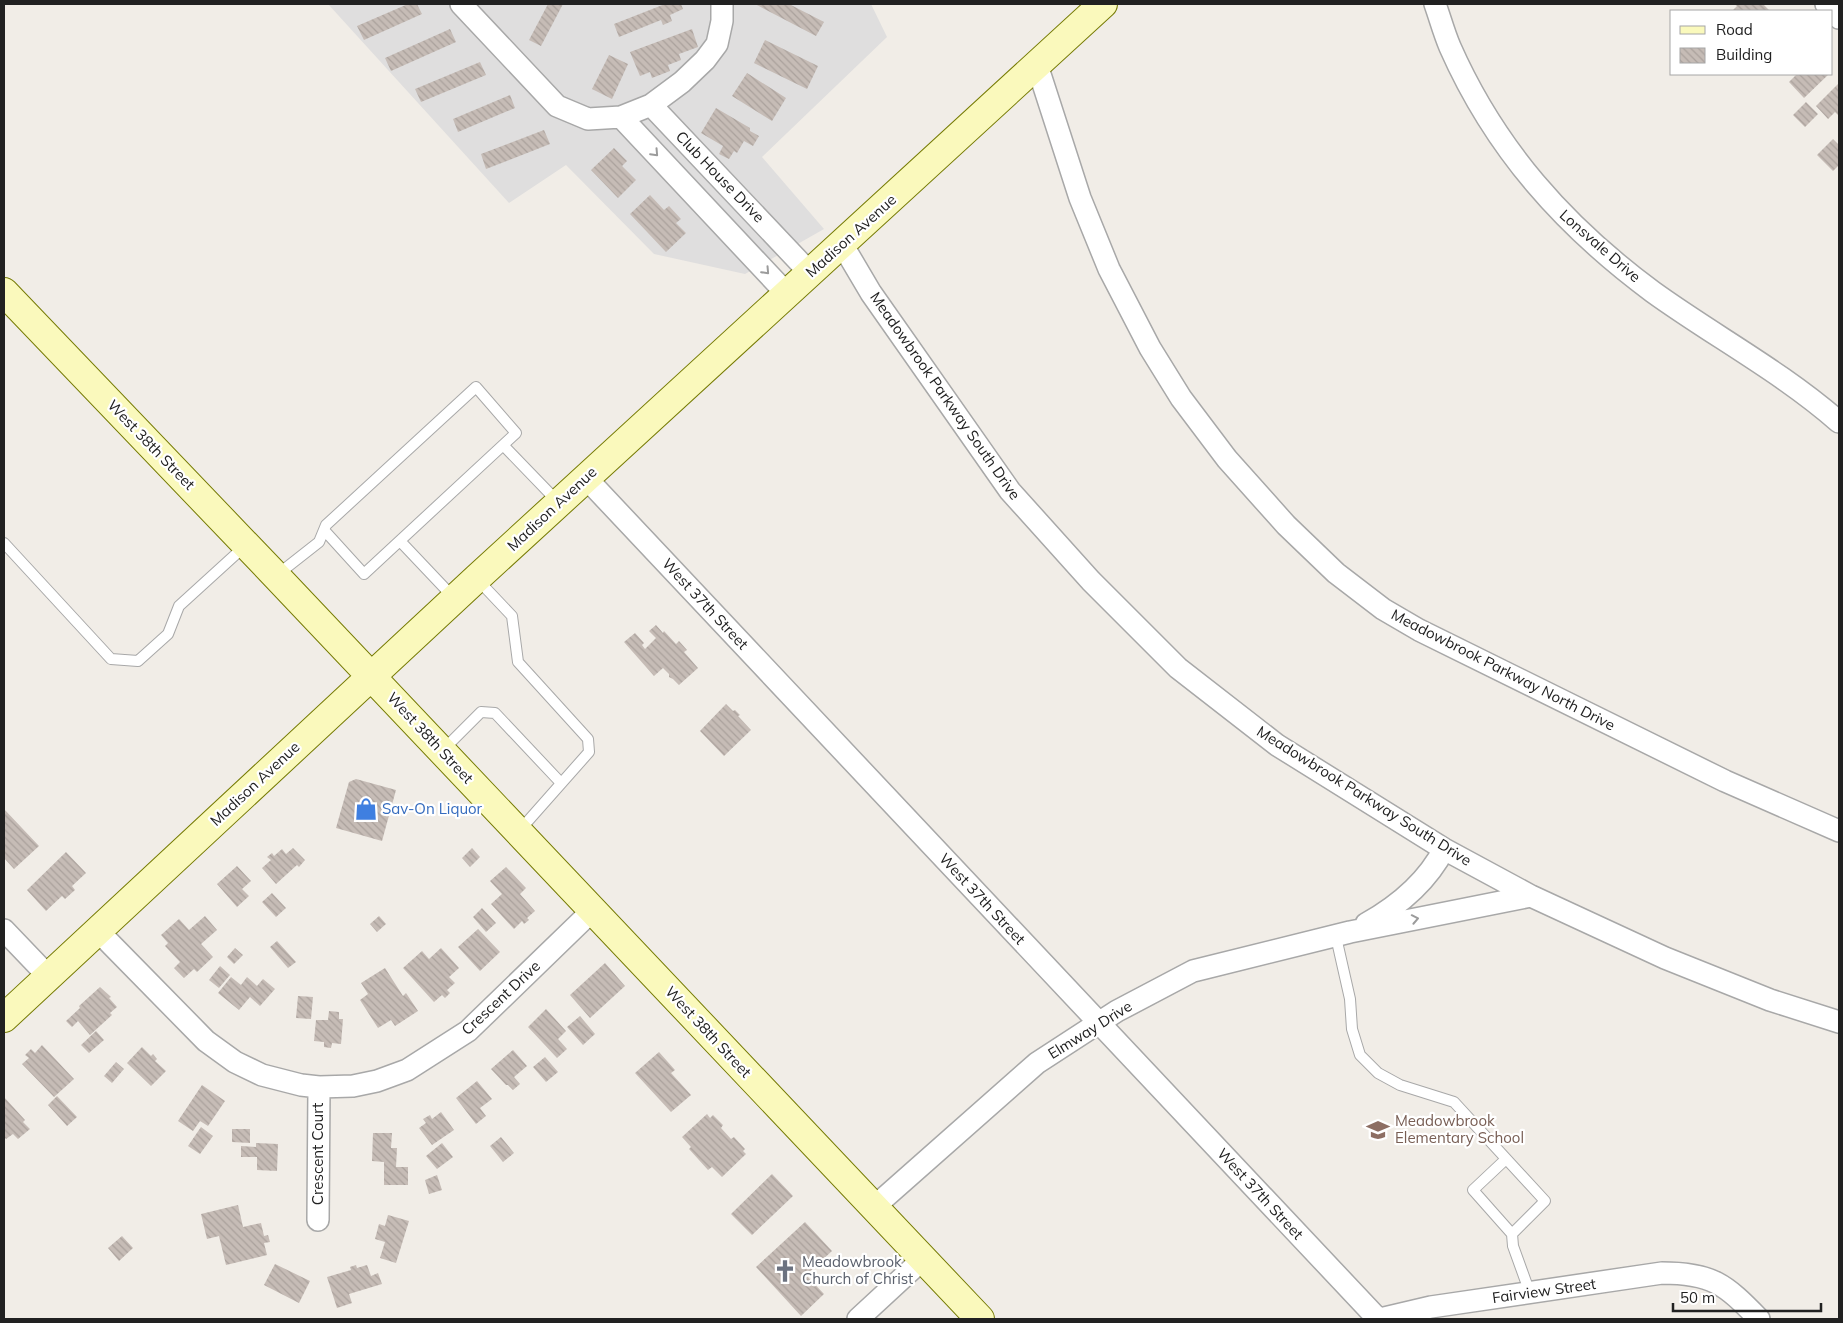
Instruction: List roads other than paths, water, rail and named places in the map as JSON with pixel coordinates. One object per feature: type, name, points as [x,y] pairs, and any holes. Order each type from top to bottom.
[{"type":"street","points":[[461,4],[557,106],[588,119],[621,117],[651,105],[682,82],[705,60],[716,44],[722,21],[722,4]]},
{"type":"street","name":"Madison Avenue","points":[[4,1018],[477,578],[1104,4]]},
{"type":"street","name":"Lonsvale Drive","points":[[1435,4],[1449,45],[1464,77],[1488,118],[1507,148],[1543,194],[1577,230],[1653,292],[1788,382],[1839,422]]},
{"type":"street","name":"Meadowbrook Parkway North Drive","points":[[1037,65],[1080,198],[1109,270],[1150,348],[1181,398],[1227,459],[1286,525],[1336,573],[1383,609],[1419,630],[1724,781],[1839,831]]},
{"type":"street","name":"Club House Drive","points":[[651,105],[810,273]]},
{"type":"street","name":"Club House Drive","points":[[621,117],[787,294]]},
{"type":"street","name":"Meadowbrook Parkway South Drive","points":[[842,244],[876,301],[1010,491],[1091,582],[1178,668],[1277,745],[1444,849],[1531,896],[1666,958],[1770,1000],[1839,1022]]},
{"type":"street","name":"West 38th Street","points":[[7,302],[276,576],[923,1259]]},
{"type":"street","name":"West 37th Street","points":[[586,478],[1379,1319]]},
{"type":"street","name":"Elmway Drive","points":[[1343,934],[1384,914],[1414,889],[1435,865],[1444,849]]},
{"type":"street","name":"Elmway Drive","points":[[874,1207],[1037,1063],[1117,1011],[1192,971],[1343,934],[1531,896]]},
{"type":"street","name":"Crescent Drive","points":[[98,931],[206,1042],[235,1062],[284,1082],[319,1087],[353,1086],[377,1081],[407,1070],[468,1031],[593,910]]},
{"type":"street","points":[[4,930],[48,977]]},
{"type":"street","name":"Crescent Court","points":[[318,1220],[319,1087]]},
{"type":"street","points":[[858,1319],[923,1259],[980,1319]]},
{"type":"street","name":"Fairview Street","points":[[1379,1319],[1431,1308],[1662,1273],[1686,1273],[1708,1278],[1729,1290],[1758,1319]]},
{"type":"lane","points":[[276,576],[319,542],[326,525],[476,387],[516,433],[364,574],[324,530]]},
{"type":"lane","points":[[503,445],[559,503]]},
{"type":"lane","points":[[400,541],[455,599]]},
{"type":"lane","points":[[4,543],[111,659],[138,661],[168,634],[179,606],[246,545]]},
{"type":"lane","points":[[477,578],[512,616],[518,662],[588,739],[589,752],[519,832]]},
{"type":"lane","points":[[442,751],[481,712],[494,713],[561,783]]},
{"type":"lane","points":[[1343,934],[1352,1029],[1360,1055],[1378,1073],[1400,1085],[1454,1102],[1545,1201],[1512,1234]]},
{"type":"lane","points":[[1506,1159],[1473,1190],[1512,1234],[1513,1246],[1530,1293]]},
{"type":"place","name":"Sav-On Liquor","points":[[366,809]]},
{"type":"place","name":"Meadowbrook Elementary School","points":[[1378,1130]]},
{"type":"place","name":"Meadowbrook Church of Christ","points":[[785,1271]]}]
